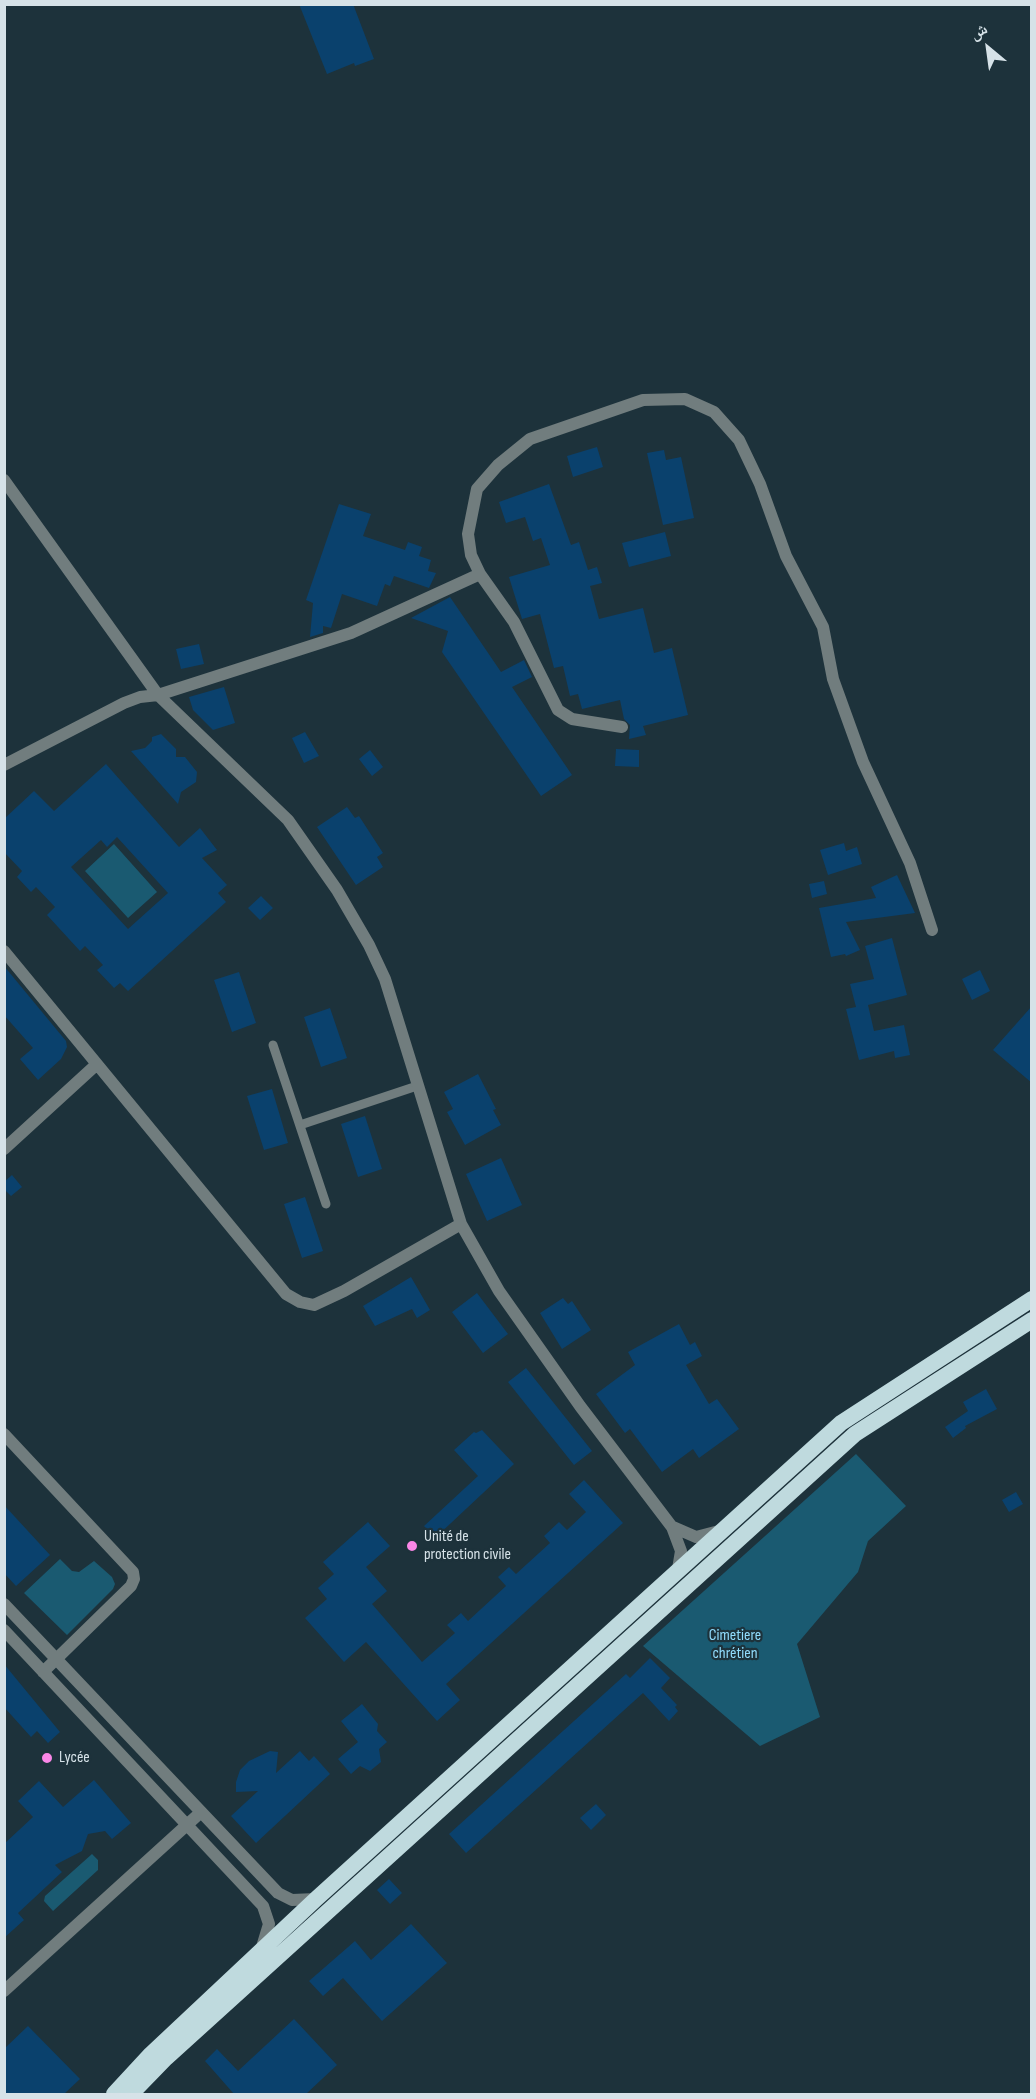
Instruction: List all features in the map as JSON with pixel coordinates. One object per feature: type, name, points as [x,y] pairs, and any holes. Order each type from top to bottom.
[{"type":"highway","points":[[114,2094],[261,1949],[841,1423],[1032,1299]]},
{"type":"highway","points":[[130,2094],[165,2058],[855,1434],[1032,1320]]},
{"type":"street","points":[[622,727],[572,720],[558,710],[514,622],[480,574],[471,555],[468,534],[477,489],[498,465],[530,439],[643,400],[685,399],[714,412],[739,440],[760,484],[781,546],[823,627],[833,679],[863,762],[910,862],[932,930]]},
{"type":"street","points":[[4,480],[158,695],[288,820],[319,861],[369,945],[385,979],[461,1224],[499,1291],[580,1406],[672,1527],[681,1551],[678,1569]]},
{"type":"street","points":[[4,765],[124,703],[140,697],[158,695],[351,633],[480,574]]},
{"type":"street","points":[[4,951],[285,1294],[300,1302],[314,1305],[329,1299],[461,1224]]},
{"type":"street","points":[[4,1149],[97,1064]]},
{"type":"street","points":[[4,1434],[133,1572],[134,1579],[130,1586],[43,1672]]},
{"type":"street","points":[[672,1527],[696,1537],[720,1531]]},
{"type":"street","points":[[7,1610],[57,1659],[278,1893],[300,1901],[316,1899]]},
{"type":"street","points":[[4,1630],[186,1827],[264,1906],[269,1924],[266,1941],[261,1949]]},
{"type":"street","points":[[4,1991],[200,1813]]},
{"type":"lane","points":[[273,1045],[326,1204]]},
{"type":"lane","points":[[300,1125],[417,1086]]},
{"type":"green space","points":[[114,844],[157,892],[128,918],[85,871]]},
{"type":"green space","name":"Cimetiere chrétien","points":[[856,1454],[906,1506],[868,1541],[858,1572],[797,1644],[820,1717],[760,1746],[643,1646]]},
{"type":"green space","points":[[60,1559],[72,1571],[79,1572],[94,1561],[112,1577],[115,1584],[113,1589],[67,1635],[24,1593]]},
{"type":"green space","points":[[92,1854],[98,1860],[98,1870],[53,1911],[44,1901],[45,1896]]},
{"type":"building","points":[[299,4],[353,4],[374,59],[355,66],[354,63],[327,74]]},
{"type":"building","points":[[597,447],[603,467],[573,477],[567,456]]},
{"type":"building","points":[[664,450],[666,460],[681,457],[694,518],[663,525],[647,453]]},
{"type":"building","points":[[549,484],[571,545],[579,542],[588,570],[597,567],[602,583],[590,586],[599,619],[643,608],[654,653],[672,648],[688,715],[643,726],[646,735],[629,739],[630,725],[624,719],[620,700],[582,709],[578,694],[570,696],[563,666],[554,668],[540,614],[522,619],[509,577],[550,565],[541,538],[533,541],[525,517],[506,523],[499,502]]},
{"type":"building","points":[[339,504],[371,514],[363,536],[405,550],[408,542],[422,547],[419,556],[431,560],[428,571],[436,573],[429,588],[394,576],[390,586],[385,584],[377,606],[342,594],[331,628],[323,626],[323,633],[310,637],[313,603],[306,600]]},
{"type":"building","points":[[665,532],[671,556],[629,567],[622,543]]},
{"type":"building","points":[[450,597],[501,672],[524,660],[532,677],[512,687],[572,775],[541,796],[442,652],[448,631],[411,618]]},
{"type":"building","points":[[199,644],[204,664],[181,669],[176,649]]},
{"type":"building","points":[[224,687],[235,723],[213,730],[193,710],[189,697]]},
{"type":"building","points":[[305,732],[319,756],[304,763],[292,738]]},
{"type":"building","points":[[161,734],[176,749],[176,757],[185,757],[197,772],[196,782],[181,792],[178,804],[131,751],[145,748],[152,741],[152,737]]},
{"type":"building","points":[[616,749],[639,750],[639,767],[615,766]]},
{"type":"building","points":[[370,750],[383,767],[372,776],[359,759]]},
{"type":"building","points":[[106,764],[179,847],[200,828],[217,850],[202,858],[227,885],[218,893],[226,902],[128,991],[120,983],[114,988],[97,970],[103,965],[85,946],[80,951],[47,915],[55,907],[36,887],[31,892],[17,877],[22,871],[4,852],[4,819],[34,791],[54,811]],"holes":[[[117,837],[168,893],[128,929],[71,867],[101,840],[107,847]]]},
{"type":"building","points":[[347,807],[355,818],[359,816],[383,853],[377,857],[383,867],[356,885],[317,827]]},
{"type":"building","points":[[844,843],[846,851],[857,847],[862,864],[828,875],[820,850]]},
{"type":"building","points":[[897,875],[915,913],[846,922],[860,950],[846,956],[845,954],[831,957],[819,908],[876,898],[871,887]]},
{"type":"building","points":[[824,881],[827,894],[812,898],[809,884]]},
{"type":"building","points":[[261,896],[273,908],[260,920],[248,908]]},
{"type":"building","points":[[892,938],[907,995],[868,1005],[874,1031],[904,1025],[910,1055],[895,1058],[894,1051],[859,1060],[846,1009],[856,1007],[850,984],[874,979],[865,946]]},
{"type":"building","points":[[4,966],[66,1041],[67,1047],[61,1059],[38,1080],[20,1059],[33,1048],[4,1015]]},
{"type":"building","points":[[980,970],[990,991],[972,1000],[962,979]]},
{"type":"building","points":[[239,972],[256,1023],[232,1032],[214,980]]},
{"type":"building","points":[[1032,1006],[1032,1083],[993,1050]]},
{"type":"building","points":[[330,1008],[347,1058],[321,1067],[304,1017]]},
{"type":"building","points":[[478,1074],[496,1109],[493,1110],[501,1125],[465,1145],[447,1112],[453,1109],[444,1092]]},
{"type":"building","points":[[272,1089],[288,1143],[264,1150],[247,1096]]},
{"type":"building","points":[[365,1116],[382,1169],[358,1177],[341,1124]]},
{"type":"building","points":[[501,1158],[522,1205],[487,1221],[466,1174]]},
{"type":"building","points":[[12,1175],[22,1187],[11,1196],[4,1189],[4,1182]]},
{"type":"building","points":[[305,1197],[323,1251],[302,1258],[284,1204]]},
{"type":"building","points":[[411,1277],[430,1310],[417,1318],[412,1309],[375,1326],[363,1306]]},
{"type":"building","points":[[477,1293],[508,1334],[483,1353],[452,1312]]},
{"type":"building","points":[[563,1298],[568,1304],[572,1301],[591,1330],[562,1349],[540,1313]]},
{"type":"building","points":[[679,1324],[690,1345],[695,1342],[702,1356],[686,1365],[709,1404],[717,1399],[739,1429],[699,1458],[693,1449],[662,1472],[630,1429],[625,1433],[596,1394],[635,1365],[628,1352]]},
{"type":"building","points":[[526,1368],[592,1451],[574,1465],[508,1382]]},
{"type":"building","points":[[986,1389],[997,1409],[965,1426],[966,1428],[953,1438],[945,1427],[968,1411],[963,1402]]},
{"type":"building","points":[[482,1430],[514,1464],[435,1538],[424,1526],[478,1476],[454,1450],[474,1432]]},
{"type":"building","points":[[584,1480],[623,1523],[446,1684],[460,1700],[437,1721],[366,1642],[344,1662],[305,1618],[327,1599],[318,1588],[334,1574],[323,1562],[368,1522],[390,1546],[366,1567],[387,1591],[372,1604],[422,1662],[455,1633],[447,1625],[461,1613],[468,1621],[506,1586],[498,1577],[509,1567],[516,1574],[550,1543],[544,1536],[559,1522],[567,1530],[586,1512],[569,1494]]},
{"type":"building","points":[[1016,1492],[1023,1504],[1009,1512],[1002,1500]]},
{"type":"building","points":[[4,1505],[50,1555],[16,1586],[4,1573]]},
{"type":"building","points":[[650,1658],[670,1678],[661,1688],[677,1705],[675,1707],[678,1711],[669,1721],[643,1693],[466,1853],[449,1834],[626,1674],[630,1678]]},
{"type":"building","points":[[4,1664],[60,1732],[48,1743],[37,1731],[31,1737],[4,1707]]},
{"type":"building","points":[[362,1704],[378,1724],[377,1731],[387,1742],[379,1749],[381,1762],[370,1771],[360,1766],[351,1774],[338,1759],[358,1742],[341,1721]]},
{"type":"building","points":[[270,1751],[278,1752],[276,1773],[300,1751],[309,1761],[314,1756],[330,1774],[256,1843],[231,1816],[258,1791],[236,1792],[236,1782],[240,1770],[249,1761]]},
{"type":"building","points":[[94,1780],[131,1823],[112,1839],[105,1831],[88,1834],[82,1851],[55,1865],[62,1872],[18,1913],[24,1920],[4,1938],[4,1844],[33,1817],[18,1801],[39,1781],[63,1807]]},
{"type":"building","points":[[596,1804],[606,1815],[591,1830],[580,1818]]},
{"type":"building","points":[[389,1879],[402,1893],[390,1904],[377,1890]]},
{"type":"building","points":[[411,1924],[447,1963],[382,2021],[343,1978],[323,1996],[309,1981],[355,1941],[371,1960]]},
{"type":"building","points":[[294,2019],[337,2065],[306,2094],[234,2094],[205,2061],[217,2049],[238,2071]]},
{"type":"building","points":[[28,2026],[80,2079],[64,2094],[4,2094],[4,2049]]},
{"type":"place","name":"Unité de protection civile","points":[[412,1546]]},
{"type":"place","name":"Lycée","points":[[47,1758]]}]
